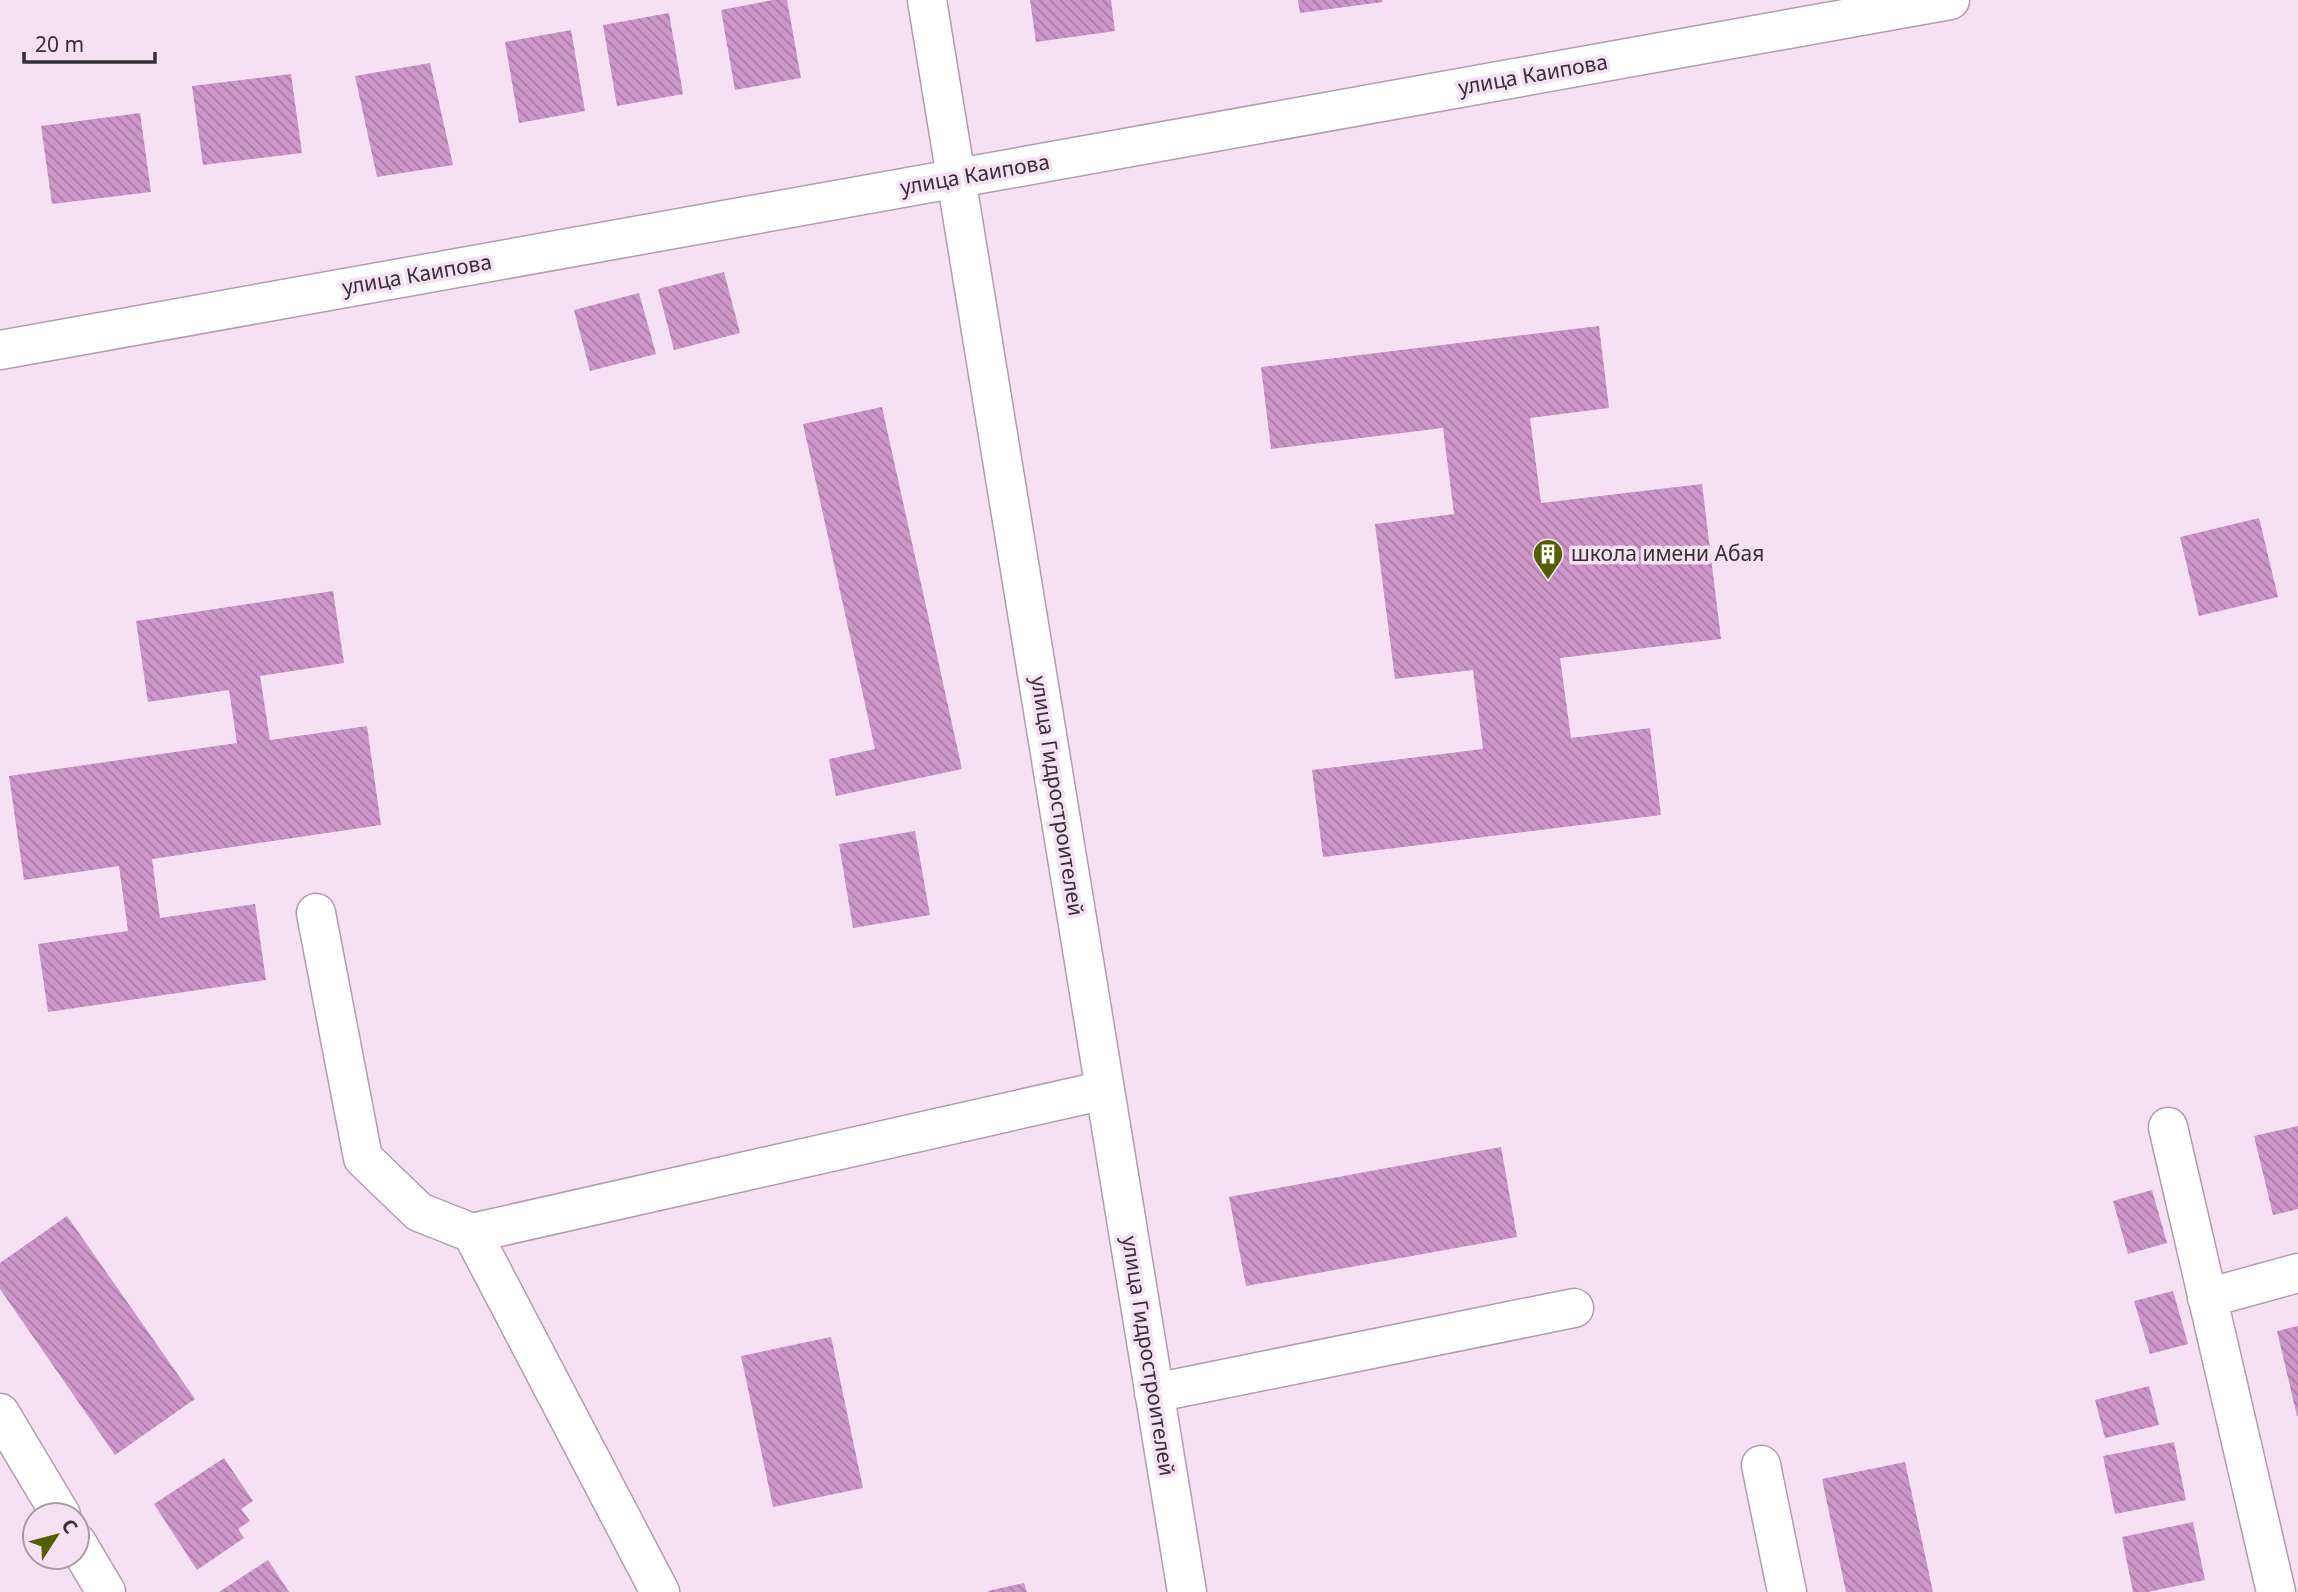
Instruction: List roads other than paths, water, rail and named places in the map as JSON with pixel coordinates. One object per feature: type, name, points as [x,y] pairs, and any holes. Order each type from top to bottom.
[{"type":"street","name":"улица Гидростроителей","points":[[927,0],[1187,1592]]},
{"type":"street","name":"улица Каипова","points":[[0,350],[1950,0]]},
{"type":"street","points":[[316,913],[363,1158],[419,1212],[472,1233],[1105,1090]]},
{"type":"street","points":[[2168,1127],[2276,1592]]},
{"type":"street","points":[[472,1233],[660,1592]]},
{"type":"street","points":[[2207,1298],[2298,1273]]},
{"type":"street","points":[[1154,1393],[1574,1308]]},
{"type":"street","points":[[0,1413],[53,1501]]},
{"type":"street","points":[[1761,1465],[1787,1592]]},
{"type":"street","points":[[91,1567],[106,1592]]},
{"type":"place","name":"школа имени Абая","points":[[1548,581]]}]
